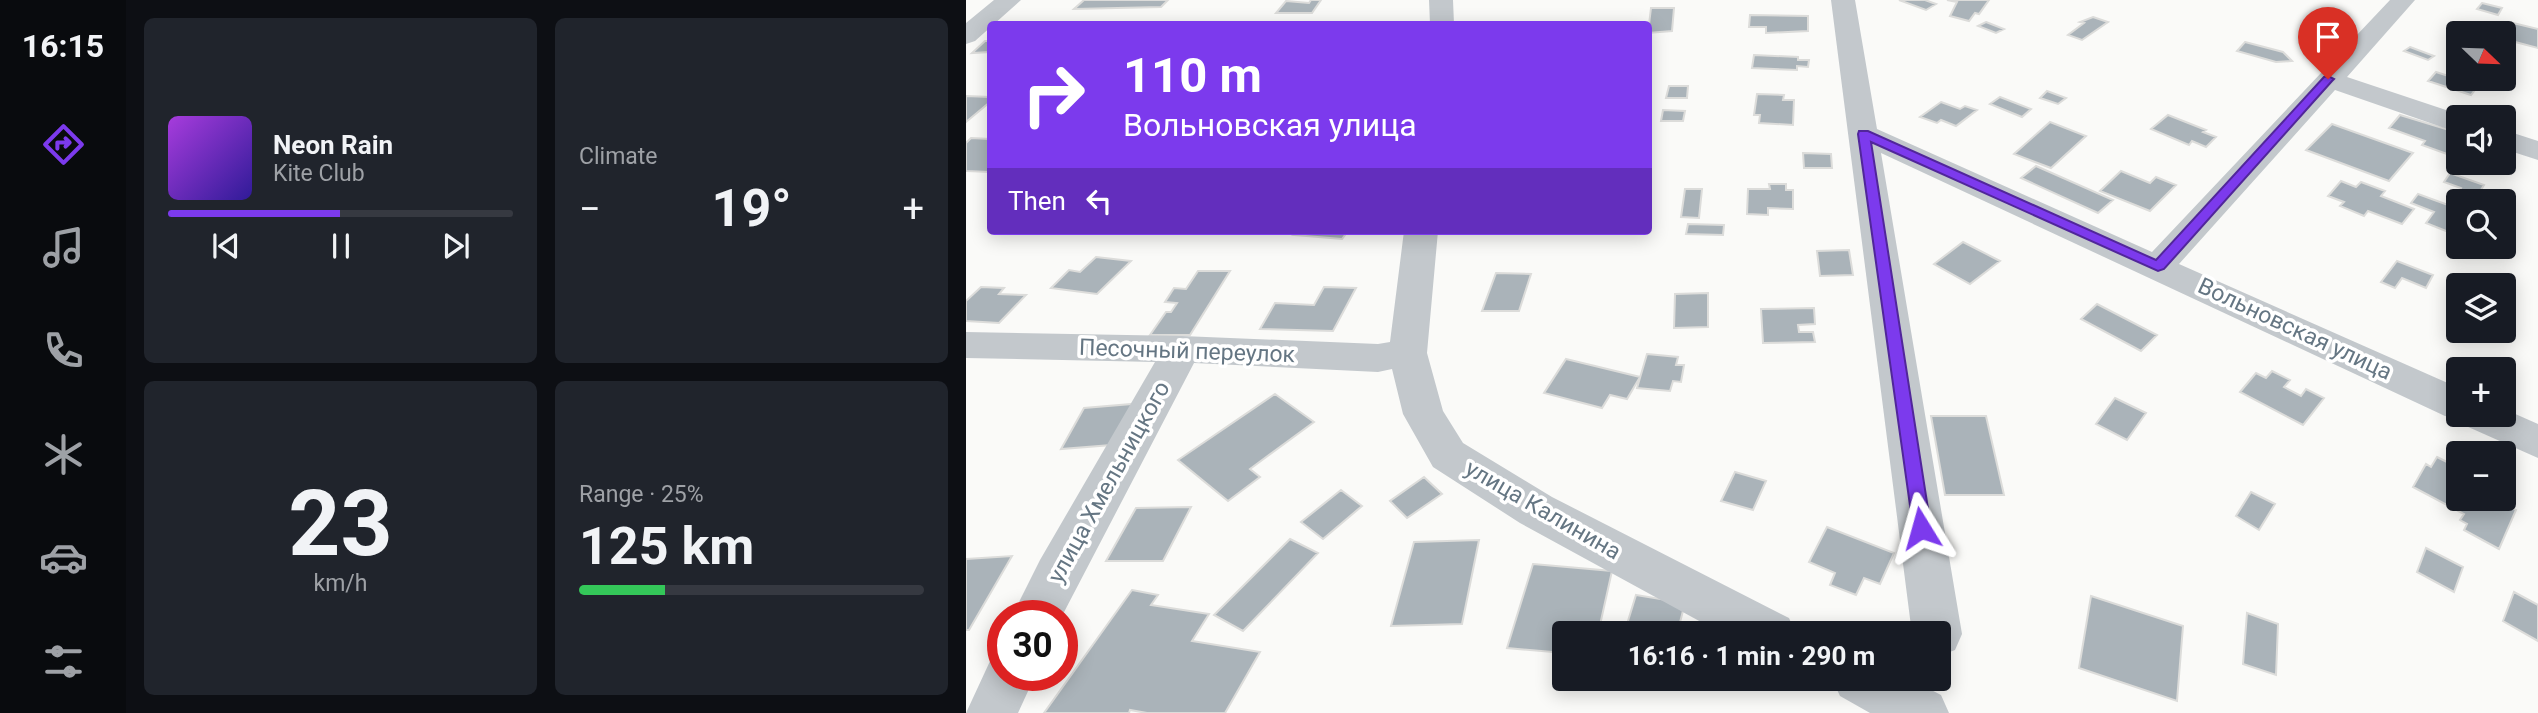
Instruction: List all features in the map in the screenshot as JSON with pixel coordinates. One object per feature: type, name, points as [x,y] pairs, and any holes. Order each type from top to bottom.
[{"type":"street","points":[[966,36],[1009,0]]},
{"type":"street","points":[[1441,0],[1442,21]]},
{"type":"street","points":[[1843,0],[1935,621]]},
{"type":"street","points":[[2158,266],[2403,0]]},
{"type":"street","points":[[2328,79],[2446,120]]},
{"type":"street","name":"Вольновская улица","points":[[1864,134],[2446,399]]},
{"type":"street","points":[[2516,143],[2538,151]]},
{"type":"street","name":"улица Калинина","points":[[1421,235],[1408,353],[1423,414],[1448,455],[1536,510],[1746,621]]},
{"type":"street","name":"Песочный переулок","points":[[966,345],[1182,349],[1378,358],[1408,353]]},
{"type":"street","name":"улица Хмельницкого","points":[[1045,600],[1182,349]]},
{"type":"street","points":[[2506,427],[2538,442]]},
{"type":"street","points":[[991,713],[1002,691]]},
{"type":"street","points":[[1893,691],[1917,699]]},
{"type":"building","points":[[1084,0],[1168,0],[1161,7],[1074,9]]},
{"type":"building","points":[[1311,0],[1321,0],[1312,13],[1276,13],[1286,1],[1309,3]]},
{"type":"building","points":[[1899,0],[1925,0],[1936,4],[1926,10]]},
{"type":"building","points":[[1947,0],[1989,0],[1979,14],[1975,13],[1969,21],[1950,16],[1957,2]]},
{"type":"building","points":[[2482,3],[2502,8],[2498,15],[2477,9]]},
{"type":"building","points":[[1651,8],[1674,8],[1672,31],[1652,33],[1652,21],[1649,21]]},
{"type":"building","points":[[1750,15],[1808,16],[1808,31],[1766,33],[1766,27],[1749,27]]},
{"type":"building","points":[[2093,17],[2108,22],[2082,40],[2068,35],[2084,23],[2080,22]]},
{"type":"building","points":[[1986,22],[2004,29],[1996,33],[1978,26]]},
{"type":"building","points":[[2516,24],[2538,29],[2538,48],[2516,42]]},
{"type":"building","points":[[985,41],[987,41],[987,52],[972,53]]},
{"type":"building","points":[[2245,42],[2283,52],[2292,61],[2276,62],[2237,51]]},
{"type":"building","points":[[2410,47],[2434,56],[2428,60],[2404,51]]},
{"type":"building","points":[[1754,55],[1798,57],[1798,60],[1809,60],[1808,67],[1797,66],[1797,70],[1752,68]]},
{"type":"building","points":[[2436,72],[2446,75],[2446,87],[2428,81]]},
{"type":"building","points":[[1669,86],[1688,86],[1687,98],[1666,98]]},
{"type":"building","points":[[2047,91],[2066,98],[2058,104],[2040,98]]},
{"type":"building","points":[[2459,91],[2474,91],[2471,95]]},
{"type":"building","points":[[1757,94],[1784,95],[1783,100],[1794,100],[1793,125],[1759,123],[1760,115],[1754,115]]},
{"type":"building","points":[[966,96],[987,97],[987,104],[966,122]]},
{"type":"building","points":[[2000,97],[2031,109],[2022,117],[1990,104]]},
{"type":"building","points":[[1941,102],[1960,109],[1965,106],[1977,110],[1956,126],[1941,120],[1937,123],[1920,117]]},
{"type":"building","points":[[1663,110],[1685,111],[1683,121],[1661,121]]},
{"type":"building","points":[[2168,115],[2206,130],[2203,132],[2216,137],[2206,147],[2192,141],[2189,145],[2151,129]]},
{"type":"building","points":[[2400,115],[2446,129],[2446,154],[2422,145],[2425,141],[2389,128]]},
{"type":"building","points":[[2050,122],[2086,136],[2051,168],[2014,154]]},
{"type":"building","points":[[2332,124],[2413,153],[2389,181],[2306,150]]},
{"type":"building","points":[[971,138],[987,139],[987,172],[966,171],[966,143]]},
{"type":"building","points":[[1803,153],[1831,154],[1832,168],[1804,168]]},
{"type":"building","points":[[2036,166],[2113,200],[2098,213],[2021,178]]},
{"type":"building","points":[[2121,171],[2150,183],[2156,177],[2176,185],[2150,211],[2100,191]]},
{"type":"building","points":[[2449,175],[2456,175],[2484,185],[2482,189],[2460,189],[2444,182]]},
{"type":"building","points":[[2341,181],[2356,187],[2361,182],[2385,191],[2381,196],[2414,209],[2402,224],[2368,211],[2364,216],[2340,206],[2344,202],[2328,196]]},
{"type":"building","points":[[1769,184],[1786,184],[1786,190],[1793,190],[1793,209],[1768,208],[1768,215],[1747,214],[1748,189],[1770,189]]},
{"type":"building","points":[[1685,189],[1702,189],[1699,218],[1681,217]]},
{"type":"building","points":[[2418,194],[2446,204],[2446,231],[2426,223],[2434,212],[2411,203]]},
{"type":"building","points":[[1688,224],[1724,225],[1723,235],[1686,234]]},
{"type":"building","points":[[1293,235],[1345,235],[1342,239]]},
{"type":"building","points":[[1963,242],[2000,261],[1970,284],[1934,264]]},
{"type":"building","points":[[1849,250],[1853,275],[1820,276],[1817,251]]},
{"type":"building","points":[[1096,257],[1131,261],[1097,294],[1051,288],[1069,270],[1080,272]]},
{"type":"building","points":[[2397,261],[2433,275],[2426,288],[2402,278],[2395,288],[2381,282]]},
{"type":"building","points":[[1198,271],[1230,271],[1190,335],[1150,335],[1166,312],[1171,312],[1177,303],[1165,302],[1174,288],[1186,289]]},
{"type":"building","points":[[1496,273],[1531,274],[1519,311],[1482,311]]},
{"type":"building","points":[[981,287],[1004,288],[999,294],[1026,295],[999,323],[966,321],[966,301]]},
{"type":"building","points":[[1324,287],[1356,288],[1333,331],[1260,329],[1275,303],[1314,305]]},
{"type":"building","points":[[1708,293],[1708,327],[1674,328],[1675,294]]},
{"type":"building","points":[[2097,304],[2157,335],[2141,351],[2081,319]]},
{"type":"building","points":[[1814,308],[1815,324],[1798,325],[1799,332],[1813,332],[1815,342],[1763,343],[1761,309]]},
{"type":"building","points":[[1647,354],[1678,357],[1676,365],[1684,365],[1681,382],[1673,381],[1670,391],[1637,388]]},
{"type":"building","points":[[1566,359],[1640,377],[1627,399],[1610,395],[1602,408],[1544,393]]},
{"type":"building","points":[[2272,371],[2290,380],[2284,387],[2301,396],[2306,389],[2324,398],[2303,425],[2240,392],[2256,373],[2266,378]]},
{"type":"building","points":[[1275,394],[1314,422],[1250,469],[1260,477],[1228,501],[1178,460]]},
{"type":"building","points":[[2115,398],[2146,413],[2127,440],[2096,424]]},
{"type":"building","points":[[1144,403],[1124,444],[1061,449],[1084,408]]},
{"type":"building","points":[[1931,416],[1986,416],[2004,495],[1945,495]]},
{"type":"building","points":[[2437,457],[2446,462],[2446,504],[2413,487],[2426,464],[2431,467]]},
{"type":"building","points":[[1735,472],[1766,481],[1753,510],[1721,501]]},
{"type":"building","points":[[1424,477],[1442,494],[1407,518],[1390,501]]},
{"type":"building","points":[[1341,490],[1362,506],[1323,539],[1301,522]]},
{"type":"building","points":[[2251,492],[2275,504],[2259,530],[2236,516]]},
{"type":"building","points":[[1191,507],[1163,561],[1106,561],[1136,508]]},
{"type":"building","points":[[2458,511],[2516,511],[2499,549],[2464,530],[2467,524],[2460,520],[2464,514]]},
{"type":"building","points":[[1827,527],[1894,553],[1880,584],[1864,578],[1856,595],[1830,585],[1835,573],[1809,562]]},
{"type":"building","points":[[1290,539],[1318,553],[1243,631],[1214,615]]},
{"type":"building","points":[[1479,540],[1462,624],[1391,626],[1414,542]]},
{"type":"building","points":[[2426,548],[2463,567],[2454,592],[2417,572]]},
{"type":"building","points":[[1012,556],[969,630],[966,630],[966,559]]},
{"type":"building","points":[[1533,564],[1612,571],[1601,621],[1552,621],[1552,652],[1507,648]]},
{"type":"building","points":[[1132,590],[1158,595],[1151,605],[1209,614],[1192,641],[1260,652],[1225,713],[1147,713],[1130,710],[1129,713],[1044,713],[1060,691],[1078,691],[1078,665]]},
{"type":"building","points":[[2514,592],[2538,605],[2538,641],[2503,621]]},
{"type":"building","points":[[1636,595],[1685,603],[1680,621],[1628,621]]},
{"type":"building","points":[[2091,596],[2183,626],[2177,701],[2079,668]]},
{"type":"building","points":[[2247,613],[2278,624],[2276,675],[2243,664]]},
{"type":"route","points":[[1921,528],[1864,134],[2158,266],[2328,79]]}]
